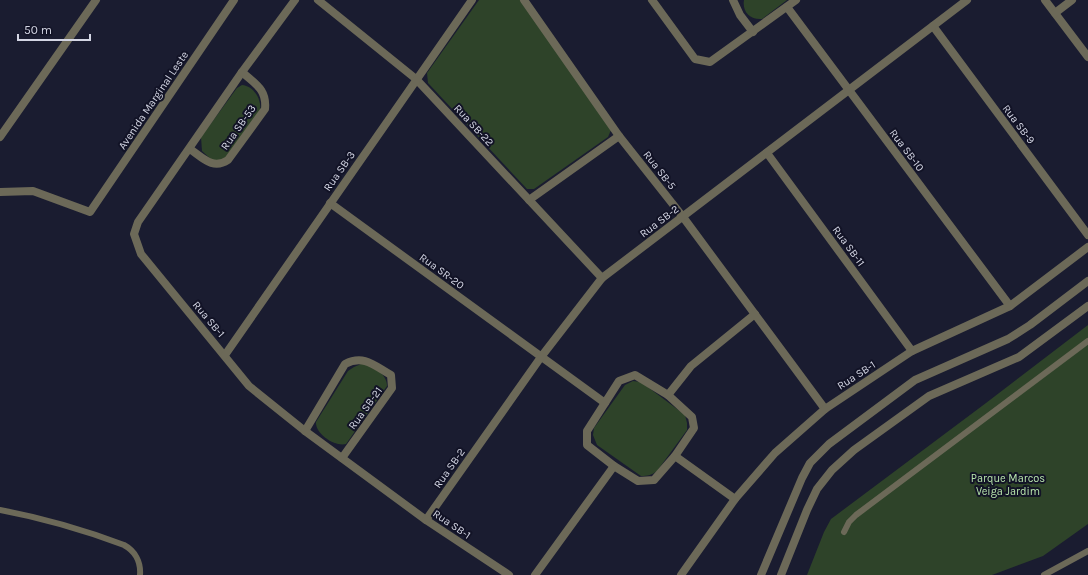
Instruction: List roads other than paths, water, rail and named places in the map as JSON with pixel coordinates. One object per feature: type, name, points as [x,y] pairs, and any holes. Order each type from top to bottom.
[{"type":"street","points":[[0,137],[96,0]]},
{"type":"street","name":"Avenida Marginal Leste","points":[[0,192],[33,191],[90,212],[234,0]]},
{"type":"street","name":"Rua SB-1","points":[[295,0],[242,72],[138,222],[134,234],[140,254],[225,355],[249,386],[305,431],[426,520],[509,575]]},
{"type":"street","name":"Rua SB-22","points":[[318,0],[416,79],[602,278]]},
{"type":"street","name":"Rua SB-3","points":[[225,355],[472,0]]},
{"type":"street","name":"Rua SB-5","points":[[524,0],[619,136],[683,217],[825,409]]},
{"type":"street","points":[[652,0],[695,59],[710,62],[796,0]]},
{"type":"street","points":[[733,0],[740,15],[753,32]]},
{"type":"street","name":"Rua SB-2","points":[[426,520],[541,357],[602,278],[967,0]]},
{"type":"street","points":[[1045,0],[1088,57]]},
{"type":"street","points":[[1055,13],[1072,0]]},
{"type":"street","name":"Rua SB-10","points":[[787,7],[1010,306]]},
{"type":"street","name":"Rua SB-9","points":[[933,26],[1088,234]]},
{"type":"street","name":"Rua SB-53","points":[[190,149],[208,162],[222,164],[228,160],[265,109],[262,90],[242,72]]},
{"type":"street","points":[[529,200],[619,136]]},
{"type":"street","name":"Rua SB-11","points":[[767,153],[912,351]]},
{"type":"street","name":"Rua SR-20","points":[[330,203],[605,403]]},
{"type":"street","name":"Rua SB-1","points":[[681,575],[735,498],[775,453],[825,409],[912,351],[1010,306],[1088,247]]},
{"type":"street","points":[[761,575],[802,478],[810,463],[829,444],[915,380],[1008,339],[1030,325],[1088,281]]},
{"type":"street","points":[[781,575],[807,510],[817,490],[832,470],[854,450],[929,396],[1019,357],[1088,306]]},
{"type":"street","points":[[668,394],[691,366],[755,314]]},
{"type":"street","name":"Rua SB-21","points":[[305,431],[345,364],[351,361],[366,360],[391,375],[392,388],[342,458]]},
{"type":"street","points":[[635,374],[668,394],[692,417],[694,428],[675,456],[654,480],[638,481],[614,466],[587,445],[587,431],[619,381],[635,374]]},
{"type":"street","points":[[675,456],[735,498]]},
{"type":"street","points":[[535,575],[614,466]]},
{"type":"lane","points":[[844,532],[849,522],[856,515],[1088,341]]},
{"type":"lane","points":[[0,510],[70,526],[124,545],[136,556],[140,566],[140,575]]},
{"type":"lane","points":[[1044,575],[1088,551]]},
{"type":"park label","name":"Parque Marcos Veiga Jardim","points":[[1008,484]]}]
